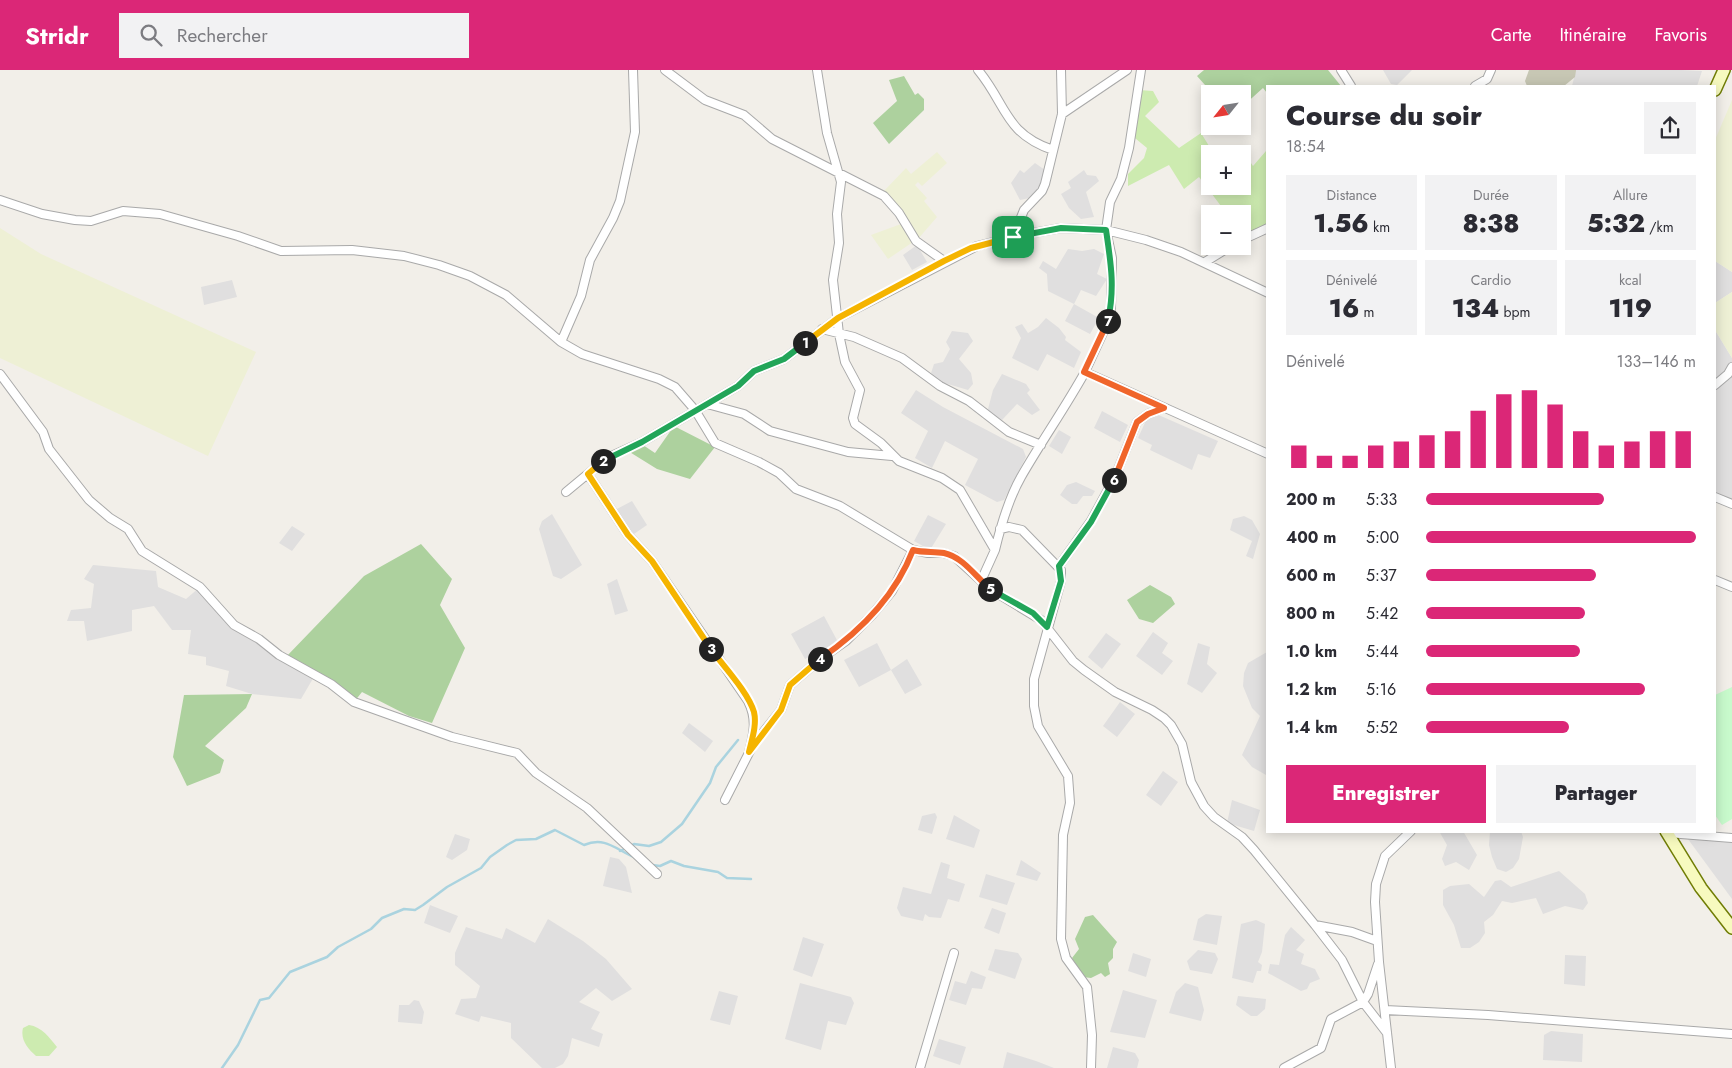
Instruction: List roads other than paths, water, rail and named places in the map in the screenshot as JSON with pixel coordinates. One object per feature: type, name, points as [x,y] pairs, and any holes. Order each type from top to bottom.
[{"type":"main road","points":[[1716,88],[1724,70]]},
{"type":"main road","points":[[1668,833],[1701,888],[1732,928]]},
{"type":"street","points":[[561,342],[581,296],[590,260],[620,201],[635,132],[633,70]]},
{"type":"street","points":[[665,70],[705,100],[744,115],[772,139],[884,196],[899,212],[916,241],[944,261]]},
{"type":"street","points":[[817,70],[827,134],[840,174],[840,190],[836,214],[839,243],[833,280],[839,334],[845,362],[860,390],[853,418],[855,424],[862,431],[881,443],[892,456],[906,465],[942,478],[960,490],[994,550]]},
{"type":"street","points":[[978,70],[1020,133],[1032,142],[1053,150]]},
{"type":"street","points":[[1013,237],[1027,206],[1044,188],[1062,114],[1061,70]]},
{"type":"street","points":[[1062,114],[1127,70]]},
{"type":"street","points":[[981,581],[1020,478],[1061,415],[1108,322],[1111,308],[1112,258],[1106,230],[1110,202],[1121,179],[1129,148],[1141,70]]},
{"type":"street","points":[[1341,70],[1350,85]]},
{"type":"street","points":[[1477,85],[1487,79],[1490,70]]},
{"type":"street","points":[[1487,79],[1491,85]]},
{"type":"street","points":[[0,200],[42,214],[75,220],[91,221],[123,211],[160,214],[229,233],[281,251],[352,250],[404,256],[439,265],[470,276],[506,295],[561,342],[603,362],[659,379],[675,387],[695,410],[710,437],[721,447],[759,462],[779,473],[796,489],[840,506],[913,550],[954,556],[997,594],[1033,613],[1047,627],[1072,661],[1115,692],[1152,710],[1171,725],[1182,744],[1191,782],[1204,806],[1214,817],[1242,838],[1254,850],[1316,925],[1342,960],[1363,1002],[1388,1034]]},
{"type":"street","points":[[566,492],[607,458],[642,442],[738,386],[754,371],[784,359],[838,318],[971,248],[1013,237],[1061,228],[1106,230],[1146,240],[1205,262],[1266,292]]},
{"type":"street","points":[[1251,236],[1266,229]]},
{"type":"street","points":[[1205,262],[1216,255]]},
{"type":"street","points":[[822,330],[854,337],[907,361],[940,386],[969,401],[1009,432],[1041,445]]},
{"type":"street","points":[[1716,384],[1728,374],[1732,367]]},
{"type":"street","points":[[1084,372],[1266,453]]},
{"type":"street","points":[[0,374],[43,432],[49,449],[89,500],[128,529],[142,551],[200,587],[234,625],[259,639],[279,655],[331,684],[354,702],[452,737],[517,753],[536,772],[587,808],[657,874]]},
{"type":"street","points":[[707,404],[744,414],[770,431],[848,452],[892,456]]},
{"type":"street","points":[[1059,566],[1091,522],[1115,477],[1137,422],[1148,414],[1164,408]]},
{"type":"street","points":[[588,474],[628,535],[652,561],[748,701],[754,713],[749,752]]},
{"type":"street","points":[[1716,497],[1732,504]]},
{"type":"street","points":[[1000,529],[1010,527],[1022,530],[1059,566],[1061,581],[1034,679],[1035,716],[1041,732],[1068,776],[1070,803],[1063,835],[1061,938],[1066,958],[1087,987],[1092,1035],[1091,1068]]},
{"type":"street","points":[[725,800],[749,752],[781,710],[790,685],[819,660],[846,641],[886,600],[913,550]]},
{"type":"street","points":[[1716,580],[1732,587]]},
{"type":"street","points":[[1391,1068],[1374,902],[1378,872],[1390,849],[1408,833]]},
{"type":"street","points":[[1678,833],[1732,838]]},
{"type":"street","points":[[1316,925],[1352,932],[1377,942]]},
{"type":"street","points":[[920,1068],[954,953]]},
{"type":"street","points":[[1284,1068],[1321,1048],[1332,1019],[1363,1002],[1368,994],[1379,962]]},
{"type":"street","points":[[1385,1010],[1488,1015],[1732,1034]]},
{"type":"waterway","points":[[620,851],[634,844],[649,846],[661,842],[682,824],[710,783],[716,767],[738,740]]},
{"type":"waterway","points":[[222,1068],[238,1045],[260,1000],[269,998],[290,972],[327,957],[338,947],[371,929],[382,918],[404,909],[415,910],[447,887],[481,868],[490,857],[516,840],[536,839],[555,830],[584,845],[599,842],[605,843],[636,858]]},
{"type":"waterway","points":[[652,865],[660,866],[671,861],[684,866],[718,872],[727,878],[751,879]]}]
